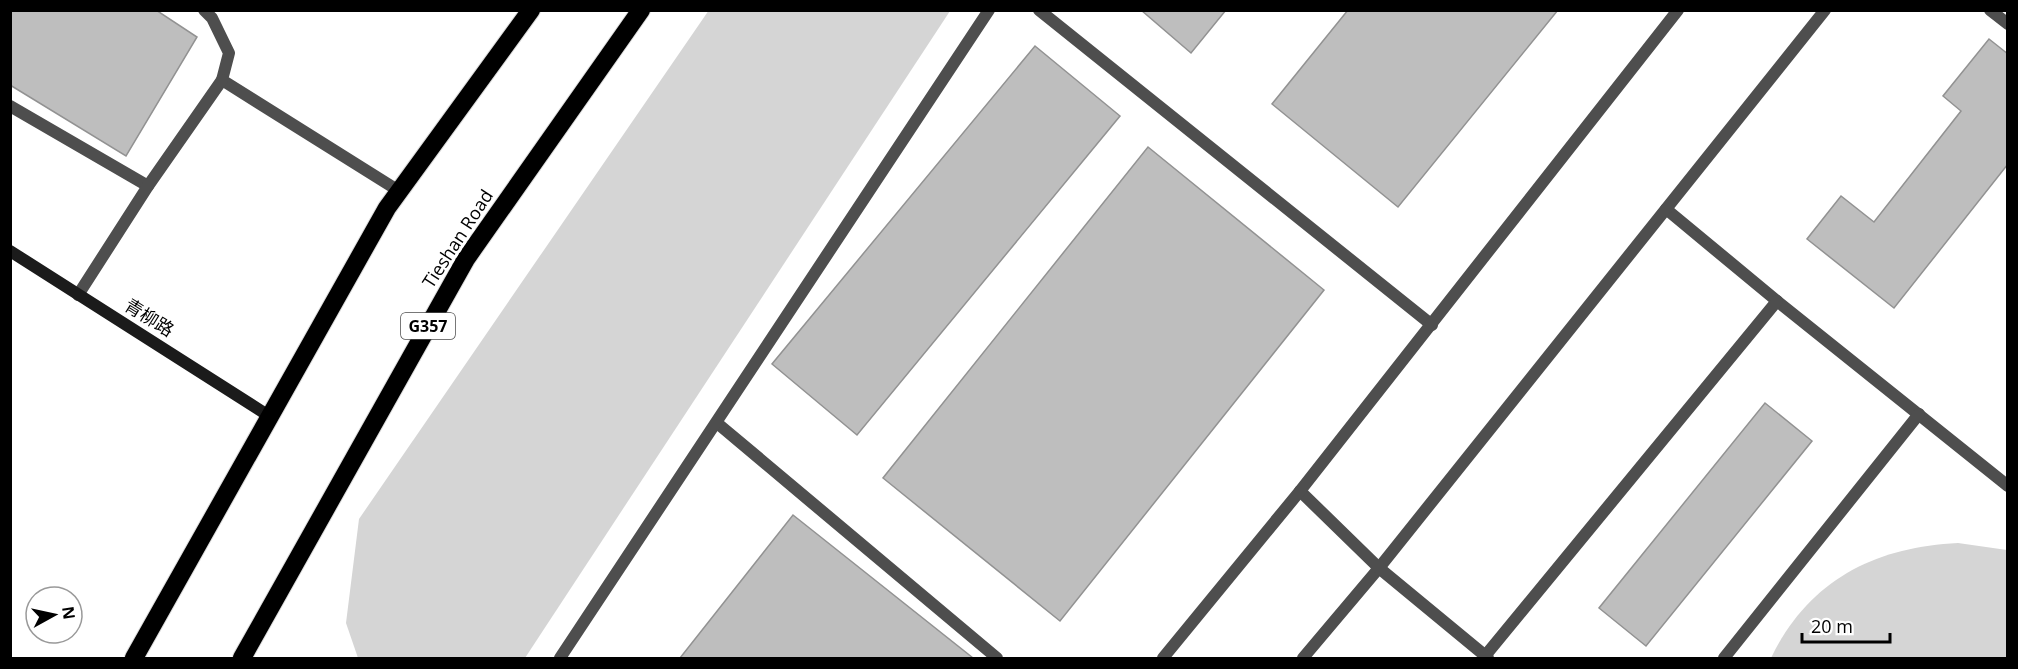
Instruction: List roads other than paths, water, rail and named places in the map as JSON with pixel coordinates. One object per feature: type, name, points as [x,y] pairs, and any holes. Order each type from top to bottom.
[{"type":"highway","points":[[134,658],[387,208],[531,10]]},
{"type":"highway","name":"Tieshan Road","points":[[242,658],[466,259],[641,10]]},
{"type":"main road","name":"青柳路","points":[[10,251],[269,416]]},
{"type":"street","points":[[78,295],[148,186],[222,80],[229,53],[212,18],[204,10]]},
{"type":"street","points":[[560,658],[989,10]]},
{"type":"street","points":[[1039,10],[1432,325]]},
{"type":"street","points":[[1163,658],[1432,325],[1678,10]]},
{"type":"street","points":[[1303,658],[1379,568],[1826,10]]},
{"type":"street","points":[[1990,10],[2007,24]]},
{"type":"street","points":[[222,80],[399,191]]},
{"type":"street","points":[[10,106],[148,186]]},
{"type":"street","points":[[1666,209],[2007,486]]},
{"type":"street","points":[[1300,491],[1379,568],[1486,657],[1777,301]]},
{"type":"street","points":[[1724,658],[1919,414]]},
{"type":"street","points":[[717,423],[997,658]]}]
